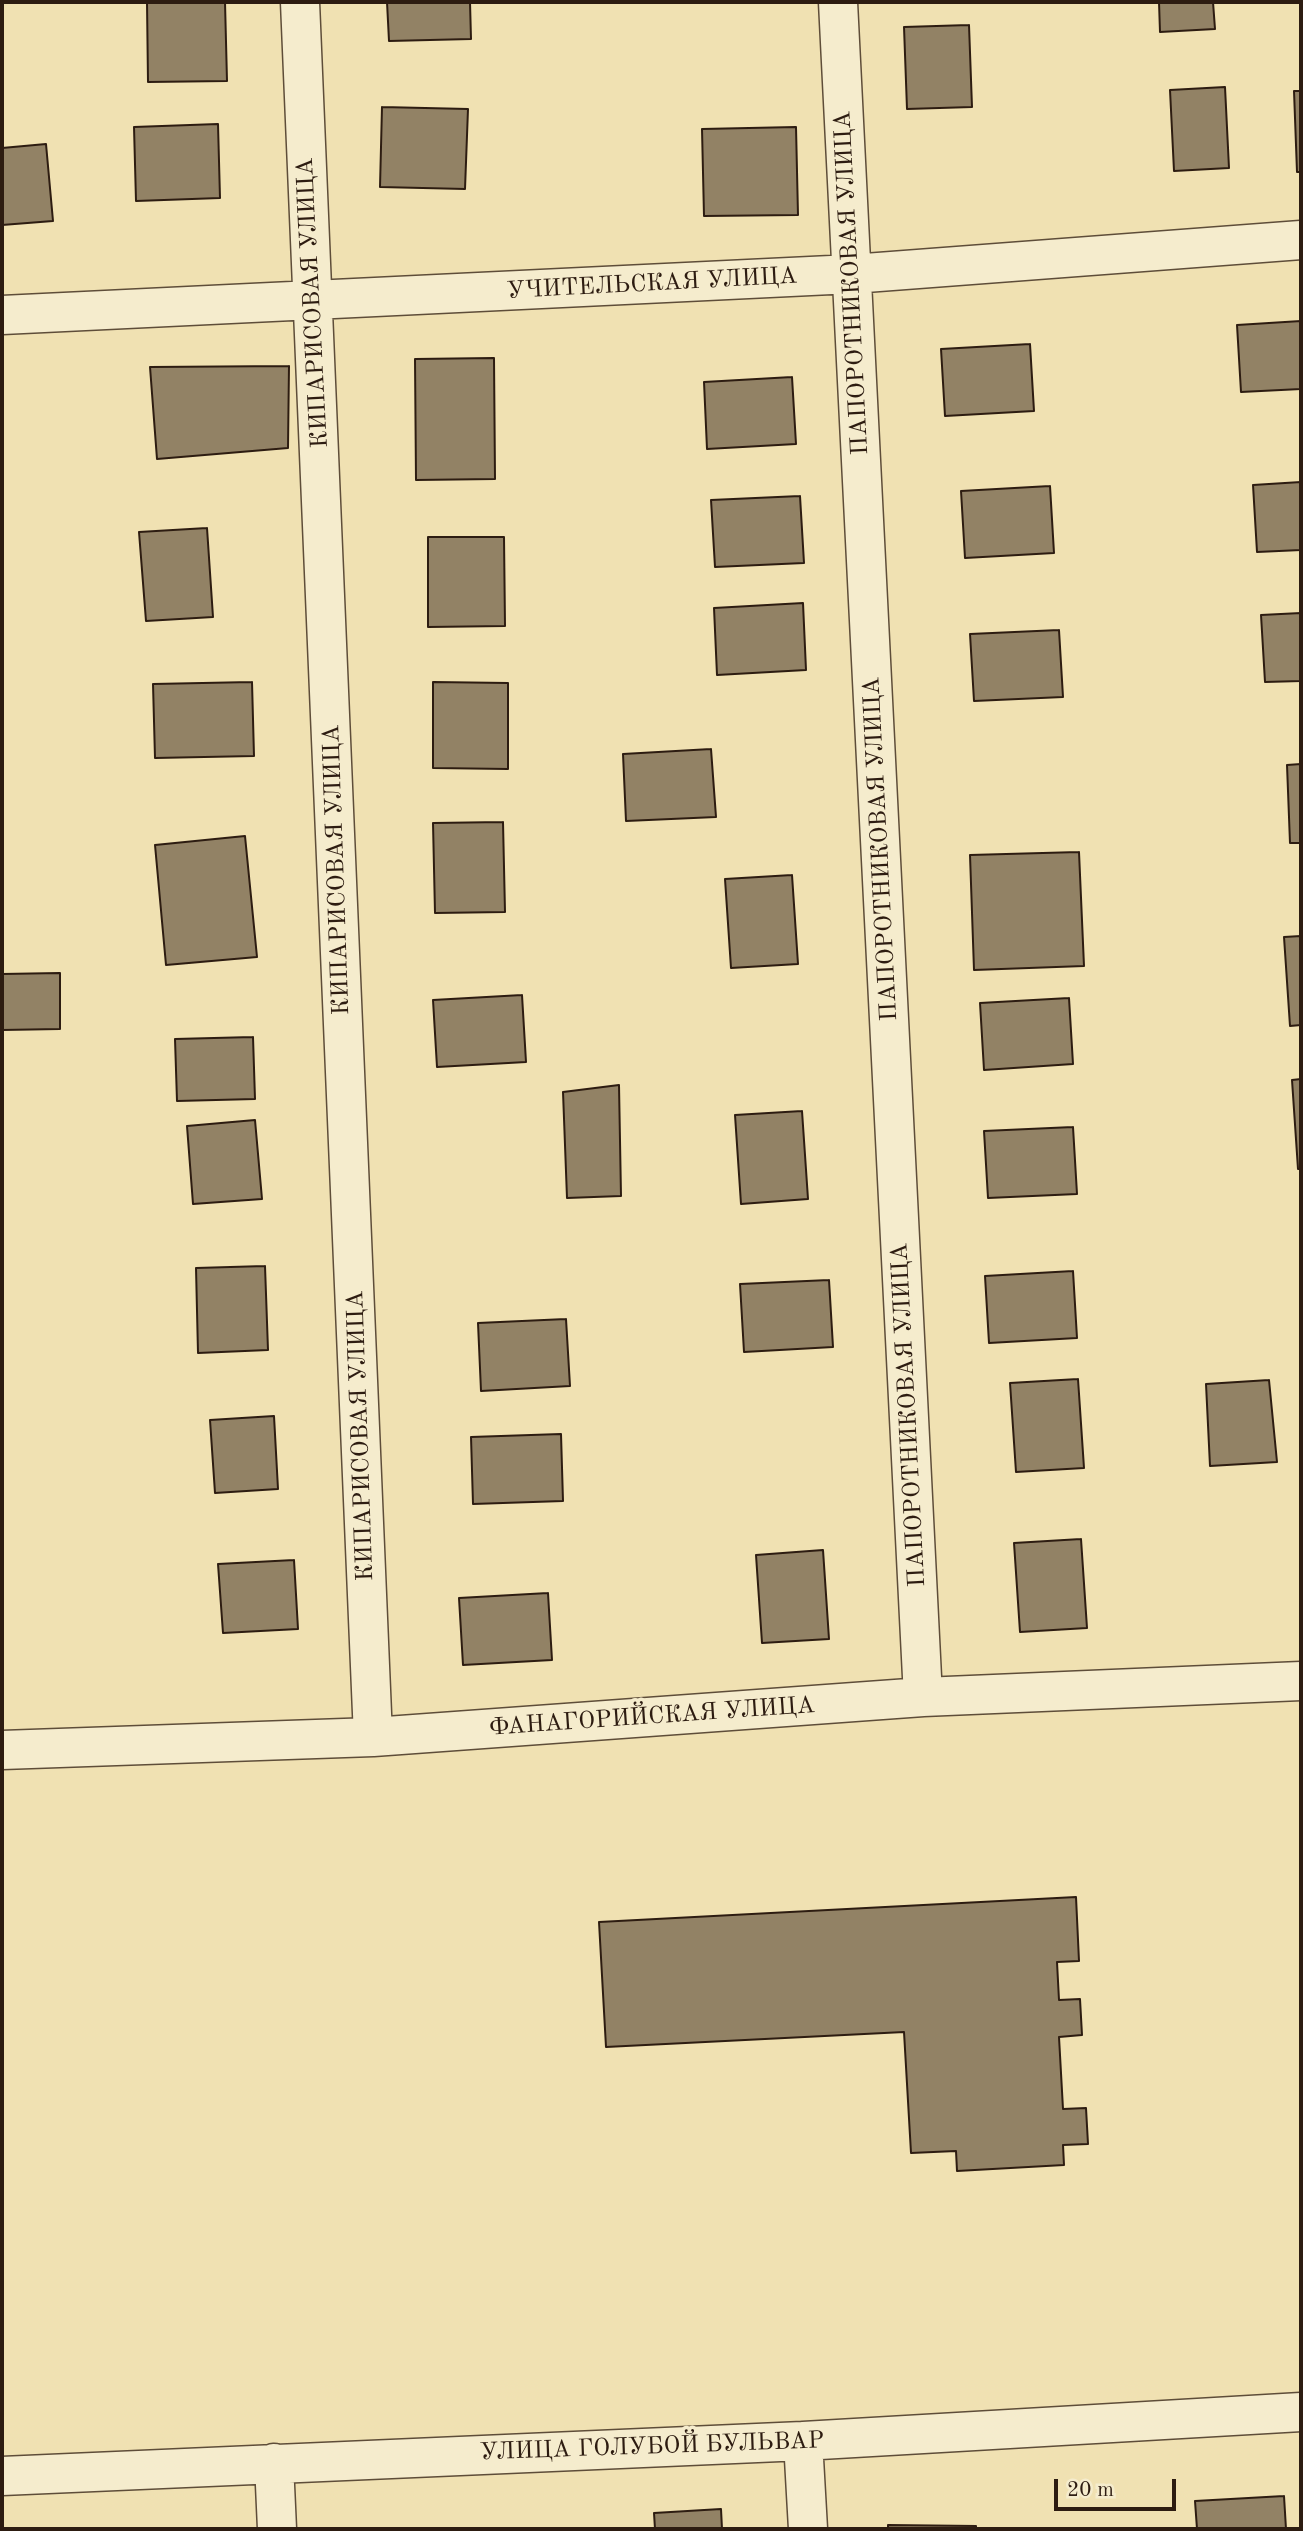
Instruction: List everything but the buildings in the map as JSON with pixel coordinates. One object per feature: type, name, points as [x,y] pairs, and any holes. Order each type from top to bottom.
[{"type":"street","name":"КИПАРИСОВАЯ УЛИЦА","points":[[300,2],[373,1737]]},
{"type":"street","name":"ПАПОРОТНИКОВАЯ УЛИЦА","points":[[838,2],[923,1697]]},
{"type":"street","name":"УЧИТЕЛЬСКАЯ УЛИЦА","points":[[2,315],[852,274],[1301,240]]},
{"type":"street","name":"ФАНАГОРИЙСКАЯ УЛИЦА","points":[[2,1750],[373,1737],[923,1697],[1301,1681]]},
{"type":"street","name":"УЛИЦА ГОЛУБОЙ БУЛЬВАР","points":[[2,2476],[803,2441],[1301,2412]]},
{"type":"street","points":[[803,2441],[808,2529]]},
{"type":"street","points":[[274,2463],[277,2529]]}]
